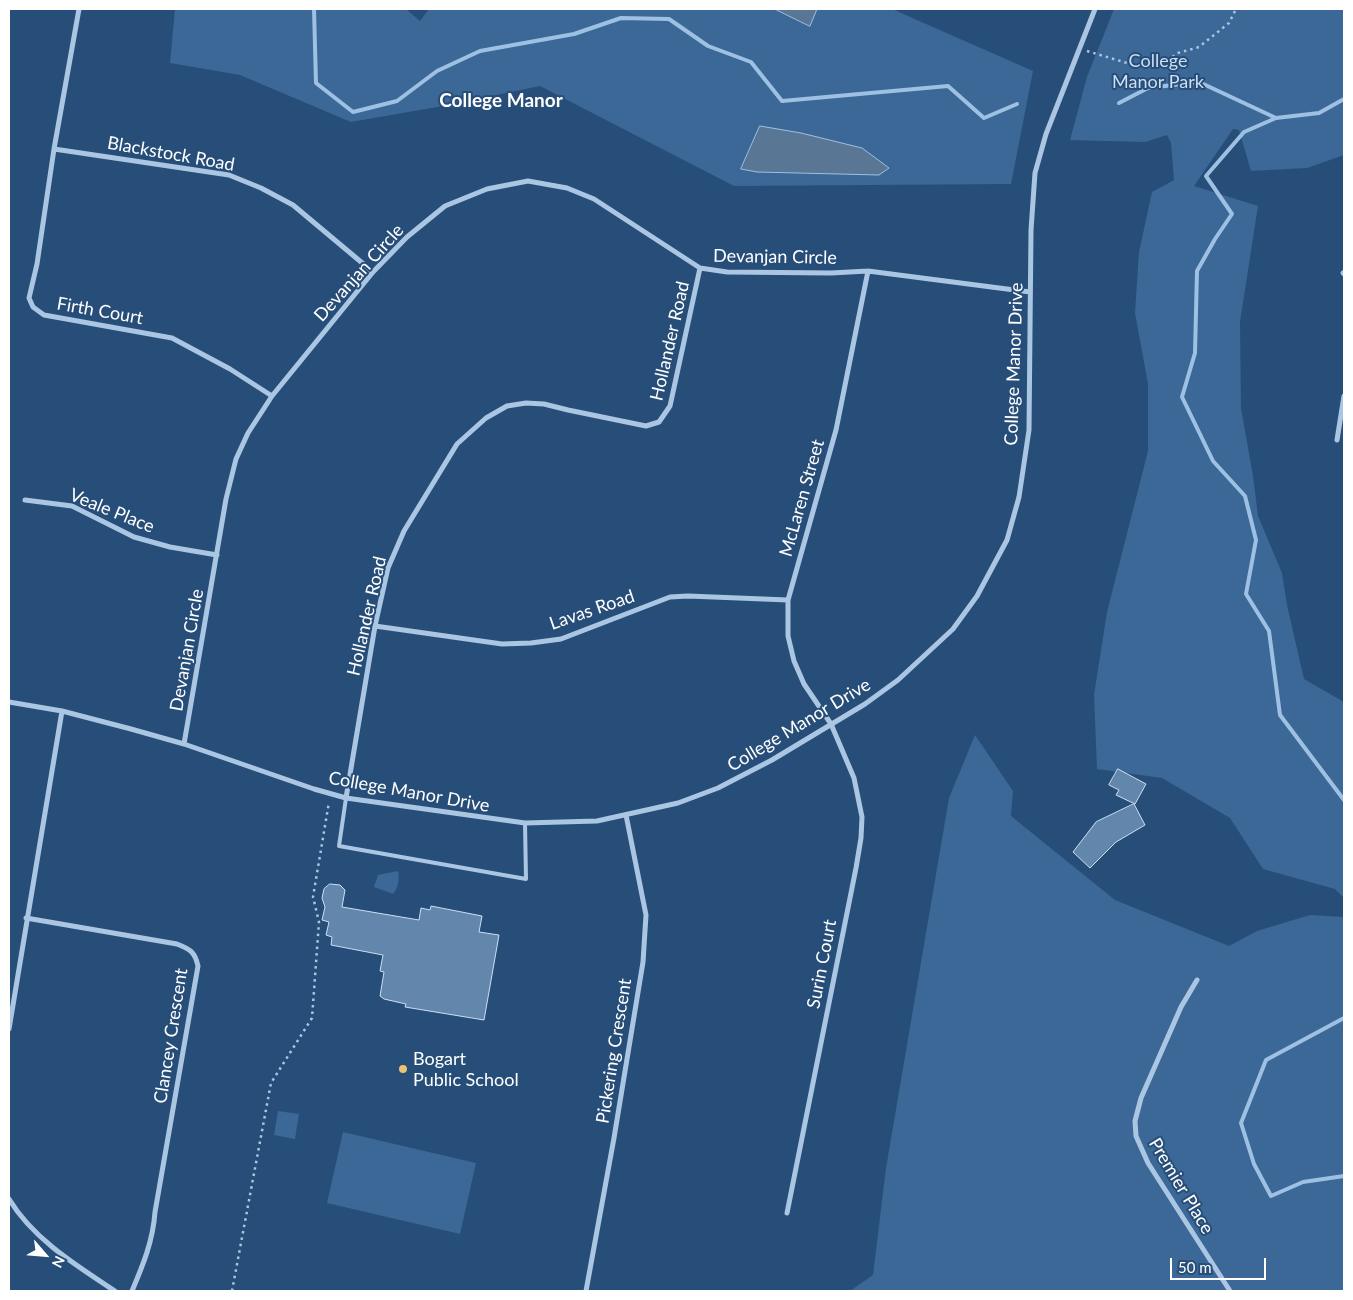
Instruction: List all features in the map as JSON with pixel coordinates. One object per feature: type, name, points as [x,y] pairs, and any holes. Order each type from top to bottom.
[{"type":"street","name":"Firth Court","points":[[79,9],[54,149],[37,264],[29,298],[33,307],[44,315],[172,338],[230,369],[272,396]]},
{"type":"street","name":"College Manor Drive","points":[[9,702],[62,711],[184,744],[314,789],[346,798],[525,823],[597,821],[678,803],[718,788],[772,760],[865,704],[898,680],[953,629],[977,596],[1007,540],[1019,497],[1028,430],[1031,230],[1035,174],[1046,134],[1095,9]]},
{"type":"street","name":"Blackstock Road","points":[[54,149],[229,175],[261,188],[294,205],[373,272]]},
{"type":"street","name":"Devanjan Circle","points":[[184,744],[226,499],[236,459],[248,433],[272,396],[373,272],[406,237],[445,206],[487,189],[528,181],[567,188],[594,199],[700,268],[727,272],[868,271],[1030,292]]},
{"type":"street","name":"Hollander Road","points":[[346,798],[375,626],[388,568],[404,531],[457,444],[486,418],[507,406],[526,403],[544,404],[646,426],[659,422],[670,406],[700,268]]},
{"type":"street","name":"McLaren Street","points":[[831,724],[804,684],[794,661],[788,636],[788,600],[836,430],[868,271]]},
{"type":"street","points":[[1337,440],[1344,396]]},
{"type":"street","name":"Veale Place","points":[[25,500],[72,506],[134,537],[170,547],[217,555]]},
{"type":"street","name":"Lavas Road","points":[[375,626],[502,644],[561,639],[670,597],[788,600]]},
{"type":"street","points":[[9,1029],[62,711]]},
{"type":"street","name":"Surin Court","points":[[787,1213],[861,838],[862,817],[854,778],[831,724]]},
{"type":"street","name":"Pickering Crescent","points":[[586,1291],[643,962],[646,914],[626,815]]},
{"type":"street","name":"Clancey Crescent","points":[[26,918],[177,944],[188,948],[196,954],[198,966],[155,1212],[154,1231],[145,1261],[132,1291]]},
{"type":"street","name":"Premier Place","points":[[1198,980],[1181,1007],[1141,1098],[1135,1121],[1136,1136],[1148,1162],[1230,1291]]},
{"type":"street","points":[[9,1199],[19,1216],[51,1246],[115,1291]]},
{"type":"lane","points":[[346,798],[339,846],[526,878],[525,823]]},
{"type":"path","points":[[1079,47],[1094,54],[1137,66],[1159,67],[1178,53],[1198,46],[1229,23],[1236,9]]},
{"type":"path","points":[[232,1291],[271,1083],[312,1018],[319,922],[313,897],[331,794]]},
{"type":"green space","points":[[175,9],[406,9],[420,21],[429,9],[892,9],[1033,71],[1011,184],[734,186],[540,86],[351,122],[240,75],[170,63]]},
{"type":"green space","name":"College Manor Park","points":[[1114,9],[1344,9],[1344,155],[1307,168],[1251,171],[1239,130],[1233,129],[1194,186],[1258,206],[1240,322],[1241,408],[1258,516],[1282,573],[1287,605],[1304,679],[1344,702],[1344,898],[1335,889],[1263,869],[1230,818],[1162,778],[1097,769],[1094,695],[1107,612],[1148,451],[1148,384],[1135,313],[1139,252],[1152,192],[1174,180],[1171,143],[1167,135],[1145,142],[1070,140],[1087,77]]},
{"type":"green space","points":[[975,735],[1013,791],[1011,816],[1115,900],[1229,946],[1257,931],[1310,915],[1344,917],[1344,1291],[850,1291],[873,1275],[886,1168],[949,798]]},
{"type":"green space","points":[[398,871],[398,883],[393,894],[374,887],[378,875]]},
{"type":"green space","points":[[278,1111],[299,1114],[295,1139],[274,1135]]},
{"type":"green space","points":[[343,1132],[476,1163],[460,1234],[327,1203]]},
{"type":"shaded area","points":[[775,9],[817,9],[810,26]]},
{"type":"shaded area","points":[[760,126],[801,133],[862,148],[889,168],[879,175],[757,172],[741,169]]},
{"type":"building","points":[[1118,769],[1146,784],[1135,804],[1116,795],[1119,790],[1109,785]]},
{"type":"building","points":[[1134,804],[1145,825],[1116,842],[1090,868],[1073,852],[1096,822]]},
{"type":"building","points":[[330,884],[340,885],[345,890],[342,907],[419,920],[421,908],[430,910],[431,906],[482,916],[479,932],[499,935],[484,1020],[405,1007],[406,1004],[384,999],[380,996],[384,972],[380,971],[383,955],[331,945],[332,937],[326,935],[329,922],[322,920],[325,907],[322,898],[324,889]]},
{"type":"waterway","points":[[314,9],[316,83],[353,112],[397,101],[437,71],[480,51],[574,34],[621,18],[669,19],[708,46],[751,62],[782,101],[948,86],[984,118],[1017,104]]},
{"type":"waterway","points":[[1119,103],[1148,88],[1199,82],[1276,118]]},
{"type":"waterway","points":[[1344,99],[1319,113],[1276,118],[1244,132],[1206,176],[1232,214],[1197,271],[1195,353],[1182,397],[1213,461],[1245,496],[1256,540],[1246,594],[1269,631],[1280,715],[1344,800]]},
{"type":"waterway","points":[[1344,1018],[1266,1060],[1241,1123],[1254,1164],[1271,1196],[1303,1182],[1344,1176]]},
{"type":"place","name":"Bogart Public School","points":[[403,1069]]},
{"type":"district","name":"College Manor","points":[[501,101]]}]
